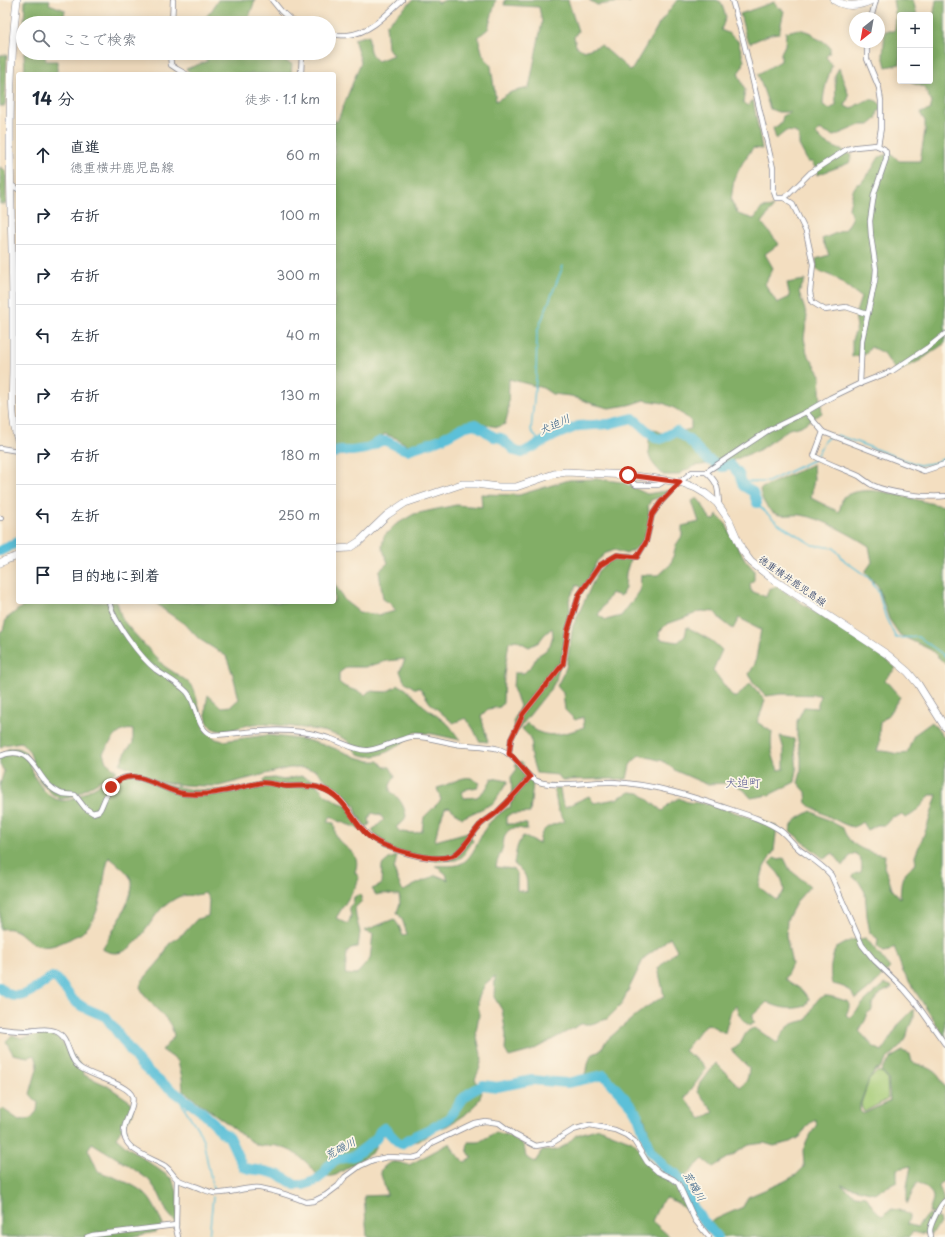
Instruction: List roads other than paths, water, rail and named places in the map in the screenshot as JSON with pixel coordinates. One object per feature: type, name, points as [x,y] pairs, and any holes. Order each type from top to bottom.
[{"type":"main road","points":[[16,429],[13,413],[12,393],[13,303],[9,105],[12,42],[17,0]]},
{"type":"main road","points":[[834,0],[840,4],[855,6],[872,0]]},
{"type":"main road","name":"徳重横井鹿児島線","points":[[336,549],[349,548],[360,541],[387,515],[405,503],[462,484],[476,484],[508,488],[528,484],[554,474],[566,472],[621,474],[680,482],[692,486],[706,494],[719,505],[729,520],[745,556],[751,562],[774,580],[888,655],[903,668],[918,684],[945,727]]},
{"type":"main road","points":[[0,563],[16,557]]},
{"type":"street","points":[[172,16],[173,0]]},
{"type":"street","points":[[272,0],[286,16]]},
{"type":"street","points":[[336,35],[359,33],[372,26],[402,0]]},
{"type":"street","points":[[732,0],[744,43],[773,168],[773,189],[776,198],[784,198],[792,202],[806,232],[813,264],[810,292],[812,302],[825,310],[846,307],[867,314]]},
{"type":"street","points":[[872,12],[876,0]]},
{"type":"street","points":[[867,48],[867,59],[874,76],[881,101],[881,128],[878,146]]},
{"type":"street","points":[[171,60],[171,64],[182,72]]},
{"type":"street","points":[[301,72],[302,60]]},
{"type":"street","points":[[784,198],[810,173],[848,149],[862,146],[878,146],[886,152],[886,159],[874,194],[870,221],[876,269],[875,281],[862,340],[860,384]]},
{"type":"street","points":[[11,185],[16,188]]},
{"type":"street","points":[[509,754],[511,739],[523,714],[563,664],[568,630],[579,595],[600,565],[617,555],[637,557],[646,542],[652,515],[661,502],[680,482],[692,472],[706,472],[768,430],[806,412],[830,398],[892,371],[945,334]]},
{"type":"street","points":[[806,412],[823,432],[924,471],[945,464]]},
{"type":"street","points":[[823,432],[814,456],[824,462],[859,476],[873,485],[895,492],[923,496],[945,496]]},
{"type":"street","points":[[0,448],[16,451]]},
{"type":"street","points":[[706,472],[714,479],[718,492],[719,505]]},
{"type":"street","points":[[110,604],[120,624],[142,657],[155,669],[187,692],[205,732],[212,736],[283,730],[303,732],[368,751],[412,737],[429,738],[458,744],[502,749],[513,757],[533,780],[543,783],[612,782],[637,784],[667,790],[704,800],[754,817],[781,831],[794,845],[824,866],[831,875],[853,928],[862,944],[875,961],[916,1003],[945,1044]]},
{"type":"street","points":[[0,756],[10,752],[19,753],[31,760],[43,780],[50,788],[61,794],[75,794],[85,808],[93,813],[99,810],[111,787],[117,781],[133,776],[141,777],[176,792],[190,794],[224,791],[262,783],[272,783],[283,786],[307,786],[321,788],[339,798],[368,835],[380,843],[406,852],[438,858],[452,856],[461,850],[481,824],[496,814],[530,777]]},
{"type":"street","points":[[0,1029],[24,1031],[46,1029],[55,1031],[62,1036],[73,1060],[79,1068],[123,1087],[130,1092],[132,1104],[124,1127],[126,1142],[136,1152],[166,1167],[177,1179],[215,1193],[258,1188],[306,1202],[314,1201],[326,1195],[338,1186],[345,1177],[360,1166],[373,1160],[388,1157],[413,1158],[420,1156],[432,1143],[474,1123],[485,1121],[500,1123],[515,1135],[536,1146],[552,1143],[573,1130],[590,1125],[615,1130],[634,1141],[647,1162],[658,1172],[673,1179],[678,1184],[695,1220],[709,1237]]},
{"type":"street","points":[[177,1179],[176,1225],[178,1237]]},
{"type":"street","points":[[931,1237],[930,1230],[942,1203],[945,1201]]},
{"type":"street","points":[[87,1237],[176,1225]]},
{"type":"waterway","points":[[540,443],[531,430],[536,378],[537,332],[563,266]]},
{"type":"waterway","name":"犬迫川","points":[[336,452],[365,449],[381,441],[386,441],[407,450],[441,439],[463,427],[475,424],[494,437],[501,438],[515,451],[522,453],[554,436],[578,426],[609,424],[633,418],[655,438],[661,439],[676,431],[689,440],[707,459],[722,467],[731,465],[739,474],[743,486],[753,492],[757,503]]},
{"type":"waterway","points":[[837,435],[919,465],[934,463],[945,458]]},
{"type":"waterway","points":[[817,455],[824,441],[830,436]]},
{"type":"waterway","points":[[742,482],[768,482],[815,459]]},
{"type":"waterway","points":[[757,503],[779,524],[813,545],[834,548],[845,561],[869,578],[878,591],[886,618],[896,638],[919,637],[945,656]]},
{"type":"waterway","name":"犬迫川","points":[[0,551],[16,543]]},
{"type":"waterway","name":"荒磯川","points":[[0,987],[6,993],[13,996],[20,996],[33,990],[52,977],[57,979],[74,1001],[83,1007],[106,1017],[140,1064],[158,1080],[202,1112],[220,1131],[229,1137],[243,1167],[280,1175],[295,1185],[303,1185],[315,1181],[324,1174],[328,1166],[339,1159],[354,1156],[376,1139],[380,1131],[384,1128],[396,1141],[401,1144],[432,1128],[448,1119],[462,1099],[483,1085],[497,1087],[532,1080],[567,1083],[604,1075],[632,1106],[638,1116],[650,1150],[665,1168],[676,1174],[696,1212],[717,1237]]},
{"type":"waterway","points":[[175,1093],[203,1140],[213,1189]]},
{"type":"waterway","points":[[209,1237],[213,1197]]},
{"type":"district","name":"犬迫町","points":[[743,782]]}]
